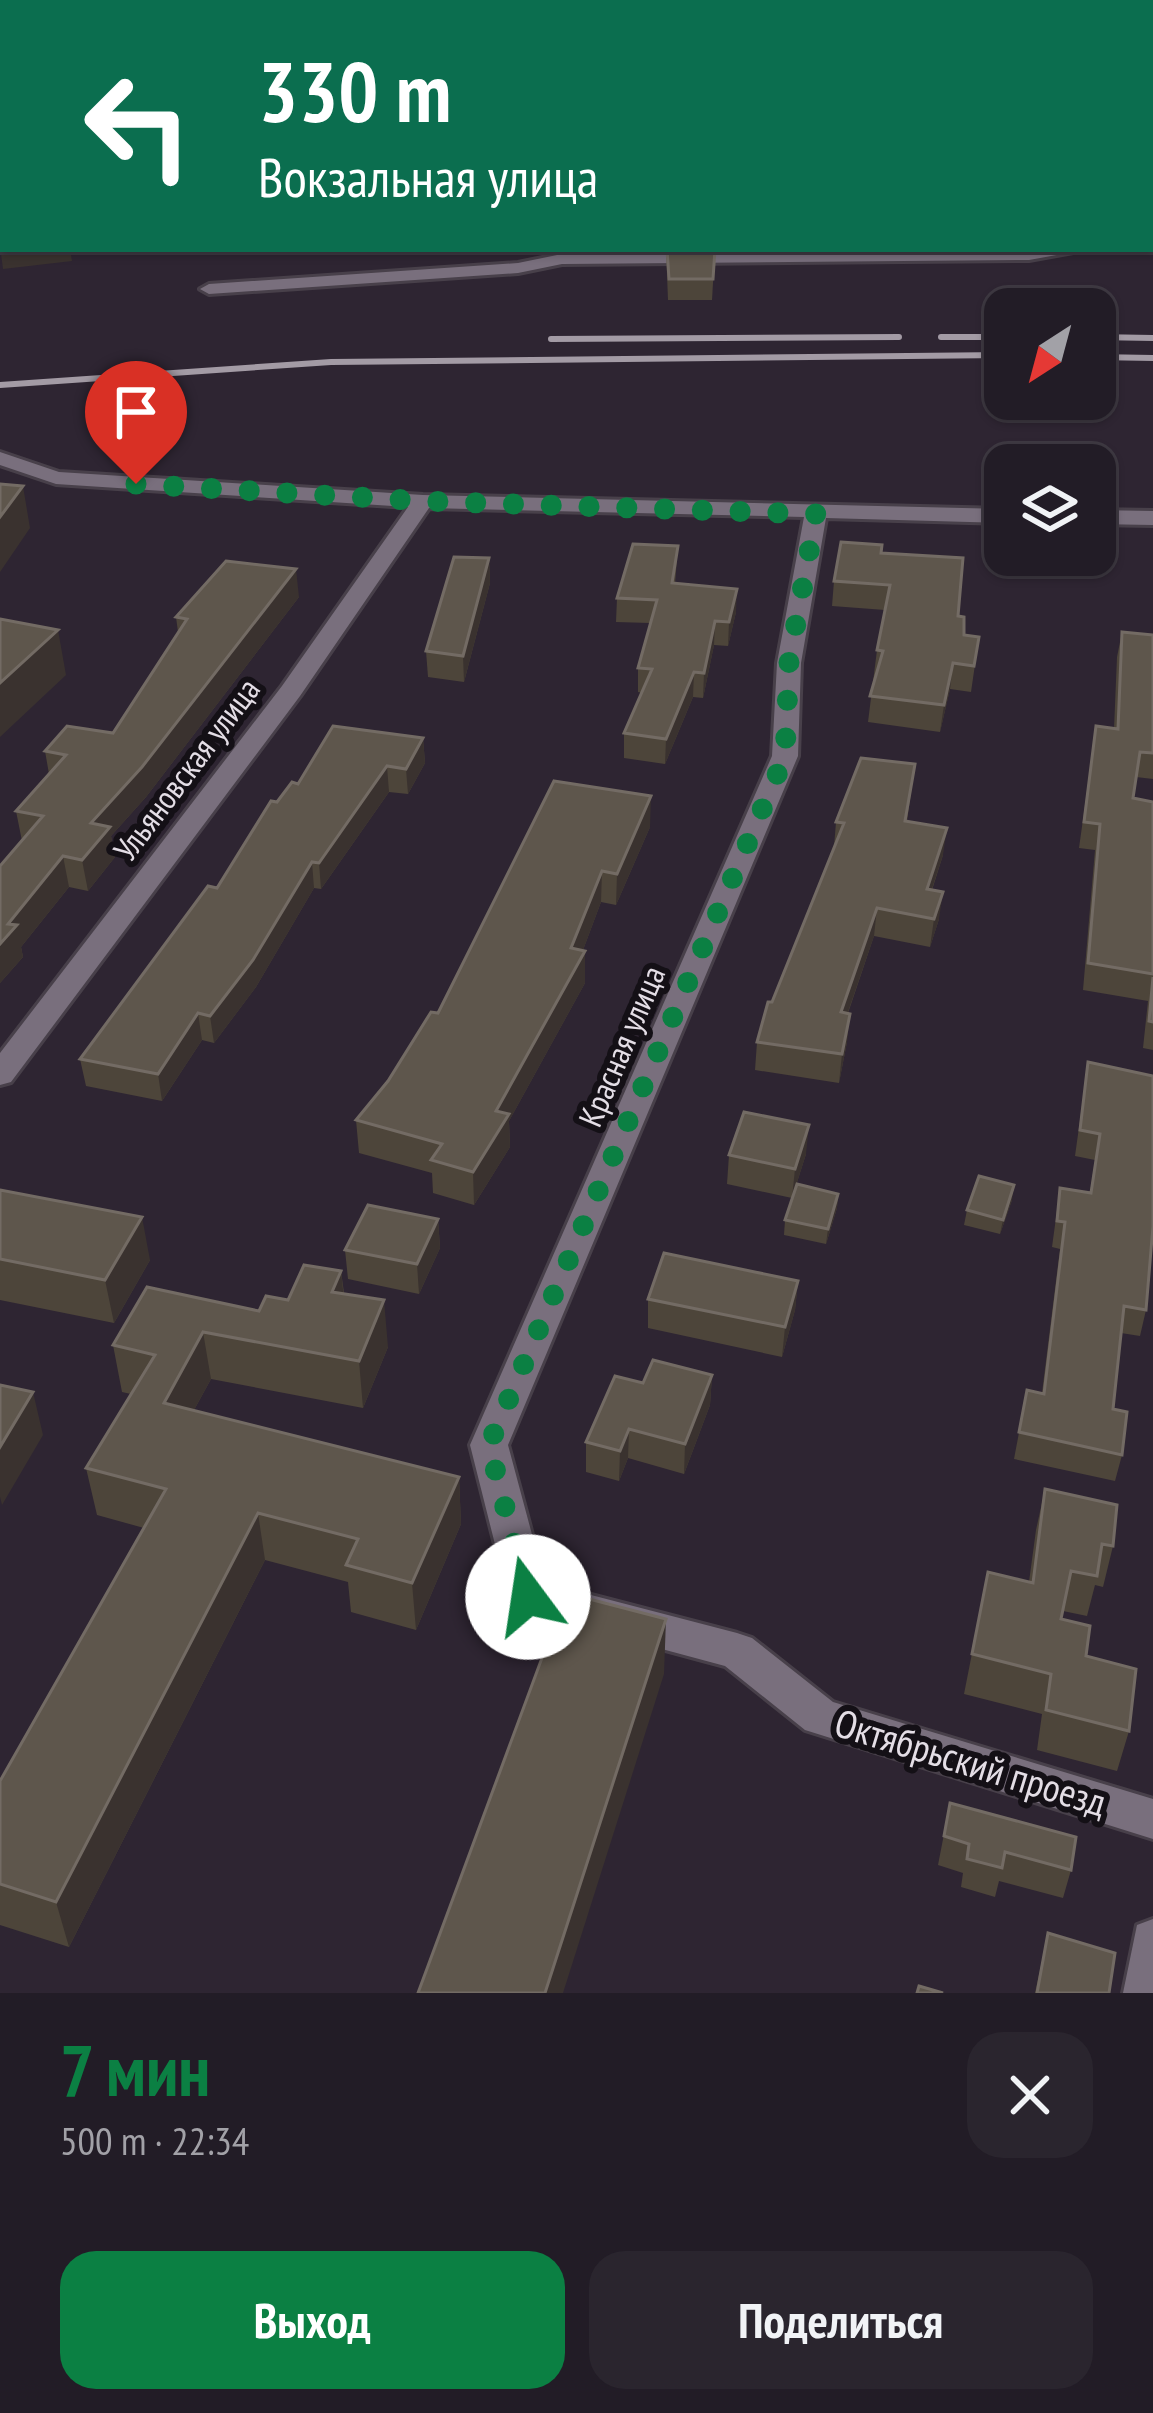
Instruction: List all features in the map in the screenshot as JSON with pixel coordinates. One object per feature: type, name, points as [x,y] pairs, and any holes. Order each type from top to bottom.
[{"type":"street","points":[[209,289],[518,268],[565,254],[1055,252]]},
{"type":"street","points":[[0,458],[56,478],[424,501],[984,516]]},
{"type":"street","name":"Ульяновская улица","points":[[0,1075],[290,691],[424,501]]},
{"type":"street","name":"Красная улица","points":[[528,1597],[489,1445],[785,756],[789,662],[816,514]]},
{"type":"street","points":[[1116,517],[1153,518]]},
{"type":"street","name":"Октябрьский проезд","points":[[528,1597],[737,1651],[820,1717],[1153,1819]]},
{"type":"street","points":[[1147,1993],[1153,1941]]},
{"type":"building","points":[[667,252],[715,252],[713,279],[669,279]]},
{"type":"building","points":[[0,484],[23,486],[0,517]]},
{"type":"building","points":[[841,542],[882,545],[881,553],[963,558],[958,616],[964,617],[964,635],[979,637],[974,666],[953,663],[944,705],[870,696],[883,651],[877,650],[890,585],[834,581]]},
{"type":"building","points":[[633,544],[678,546],[672,583],[737,589],[729,622],[715,621],[704,673],[694,672],[666,739],[624,733],[652,669],[638,668],[657,600],[617,598]]},
{"type":"building","points":[[454,557],[489,558],[463,656],[426,651]]},
{"type":"building","points":[[226,561],[296,569],[142,767],[91,823],[110,827],[82,860],[63,856],[8,924],[17,925],[0,944],[0,866],[43,816],[16,811],[66,755],[45,751],[67,726],[113,733],[187,619],[176,617]]},
{"type":"building","points":[[0,619],[58,630],[0,683]]},
{"type":"building","points":[[1122,632],[1153,635],[1153,753],[1140,752],[1133,798],[1153,802],[1153,974],[1088,963],[1100,824],[1084,822],[1096,726],[1118,729]]},
{"type":"building","points":[[333,726],[423,738],[406,769],[387,766],[319,863],[312,862],[253,960],[210,1016],[198,1013],[158,1074],[80,1059],[208,886],[217,888],[271,801],[277,802],[292,782],[298,784]]},
{"type":"building","points":[[861,758],[915,764],[905,821],[947,828],[927,889],[943,892],[934,919],[877,908],[841,1012],[850,1014],[842,1054],[757,1042],[768,1002],[772,1002],[844,823],[836,822]]},
{"type":"building","points":[[554,781],[651,796],[617,874],[602,871],[571,948],[585,951],[496,1111],[509,1114],[473,1172],[431,1160],[442,1144],[356,1120],[388,1081],[431,1012],[438,1013]]},
{"type":"building","points":[[1088,1062],[1153,1076],[1153,1226],[1146,1310],[1124,1306],[1113,1409],[1127,1412],[1122,1455],[1019,1432],[1027,1390],[1044,1394],[1065,1222],[1057,1221],[1060,1188],[1091,1193],[1100,1134],[1080,1130]]},
{"type":"building","points":[[744,1112],[809,1125],[795,1169],[729,1155]]},
{"type":"building","points":[[979,1176],[1014,1185],[1003,1220],[967,1210]]},
{"type":"building","points":[[797,1184],[838,1194],[828,1229],[785,1220]]},
{"type":"building","points":[[0,1190],[142,1217],[105,1280],[0,1259]]},
{"type":"building","points":[[368,1205],[438,1219],[417,1264],[345,1250]]},
{"type":"building","points":[[664,1253],[798,1281],[785,1327],[648,1299]]},
{"type":"building","points":[[304,1265],[341,1271],[332,1292],[384,1300],[359,1361],[203,1332],[164,1403],[459,1477],[412,1583],[346,1565],[358,1539],[258,1513],[56,1902],[0,1884],[0,1781],[166,1489],[86,1468],[155,1355],[113,1345],[147,1287],[259,1311],[266,1296],[288,1300]]},
{"type":"building","points":[[653,1360],[712,1375],[685,1444],[629,1429],[620,1451],[586,1442],[615,1376],[643,1383]]},
{"type":"building","points":[[0,1385],[33,1392],[0,1447]]},
{"type":"building","points":[[1045,1489],[1117,1505],[1113,1546],[1102,1544],[1097,1576],[1071,1571],[1061,1619],[1090,1626],[1086,1656],[1136,1669],[1129,1731],[1046,1710],[1051,1674],[972,1654],[988,1572],[1033,1583]]},
{"type":"building","points":[[566,1593],[666,1619],[545,1993],[418,1993]]},
{"type":"building","points":[[950,1803],[1076,1837],[1071,1870],[1005,1852],[1002,1868],[967,1859],[969,1844],[944,1836]]},
{"type":"building","points":[[1048,1933],[1115,1953],[1109,1993],[1037,1993]]},
{"type":"building","points":[[919,1986],[943,1993],[917,1993]]},
{"type":"railway","points":[[551,339],[899,337]]},
{"type":"railway","points":[[941,337],[984,337]]},
{"type":"railway","points":[[1116,337],[1153,338]]},
{"type":"railway","points":[[0,385],[331,362],[984,355]]},
{"type":"railway","points":[[1116,357],[1153,358]]},
{"type":"route","points":[[136,484],[424,501],[816,514],[789,662],[785,756],[489,1445],[528,1597]]}]
